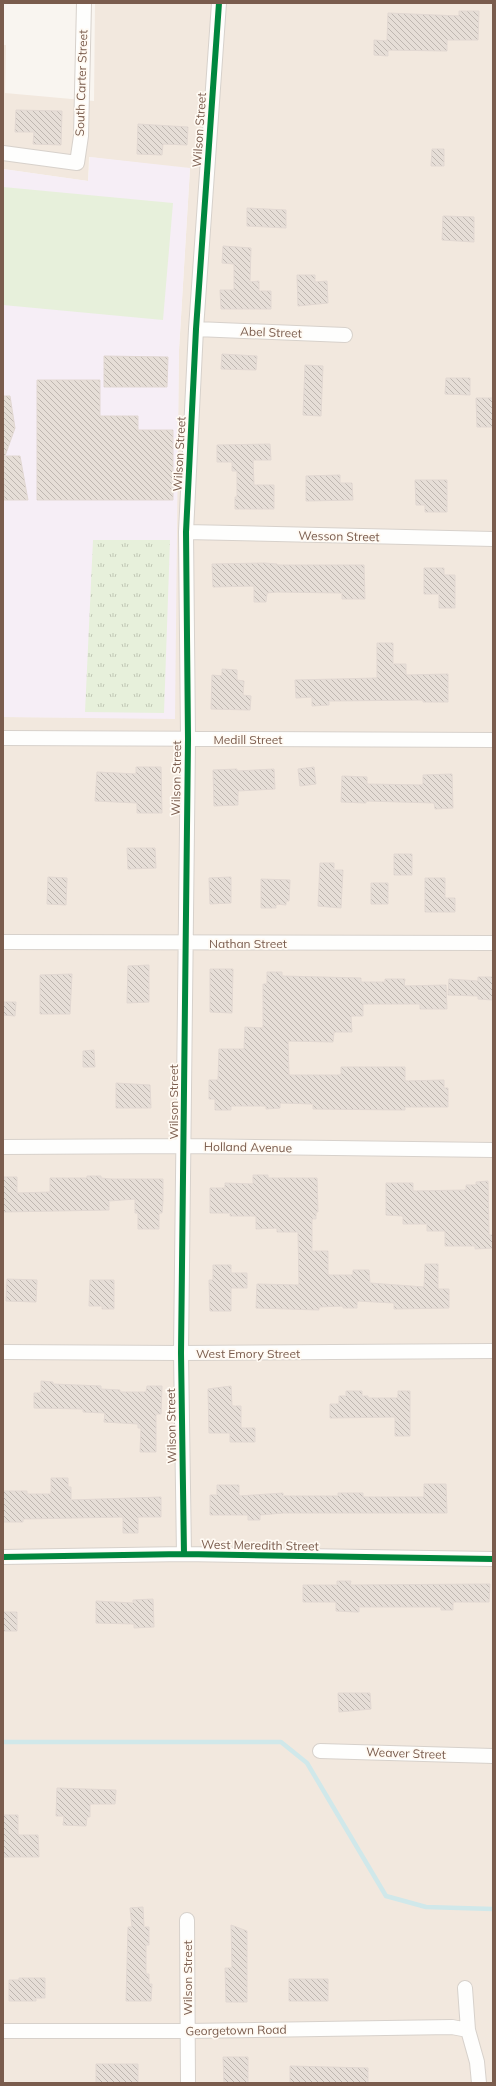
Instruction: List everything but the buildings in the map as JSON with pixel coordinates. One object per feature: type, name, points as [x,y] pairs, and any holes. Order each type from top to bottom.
[{"type":"street","name":"South Carter Street","points":[[3,153],[77,163],[80,136],[84,3]]},
{"type":"street","name":"Wilson Street","points":[[184,1554],[181,1353],[184,1146],[184,943],[188,739],[186,532],[196,329],[219,3]]},
{"type":"street","name":"Abel Street","points":[[196,329],[345,334]]},
{"type":"street","name":"Wesson Street","points":[[186,532],[493,539]]},
{"type":"street","name":"Medill Street","points":[[3,738],[493,740]]},
{"type":"street","name":"Nathan Street","points":[[3,942],[493,943]]},
{"type":"street","name":"Holland Avenue","points":[[3,1147],[184,1146],[493,1150]]},
{"type":"street","name":"West Emory Street","points":[[3,1352],[181,1353],[493,1351]]},
{"type":"street","name":"West Meredith Street","points":[[3,1557],[184,1554],[493,1559]]},
{"type":"street","name":"Weaver Street","points":[[320,1751],[493,1756]]},
{"type":"street","name":"Wilson Street","points":[[187,1920],[188,2083]]},
{"type":"street","points":[[465,1988],[468,2030],[477,2062],[479,2083]]},
{"type":"street","name":"Georgetown Road","points":[[3,2031],[187,2031],[452,2027],[468,2030]]},
{"type":"shaded area","points":[[95,3],[493,3],[493,2083],[3,2083],[3,717],[174,718],[179,350],[190,169],[89,157],[88,181],[3,169],[3,45],[6,45],[5,93],[94,101]]},
{"type":"shaded area","points":[[90,157],[190,168],[179,350],[175,719],[3,717],[3,169],[88,181]]},
{"type":"green space","points":[[3,187],[173,203],[163,320],[3,305]]},
{"type":"green space","points":[[93,540],[170,540],[164,713],[85,712]]},
{"type":"waterway","points":[[3,1742],[281,1742],[307,1763],[386,1896],[426,1907],[493,1909]]},
{"type":"cycle path","points":[[184,1554],[181,1353],[188,739],[186,532],[196,329],[219,3]]},
{"type":"cycle path","points":[[3,1557],[184,1554],[493,1559]]}]
